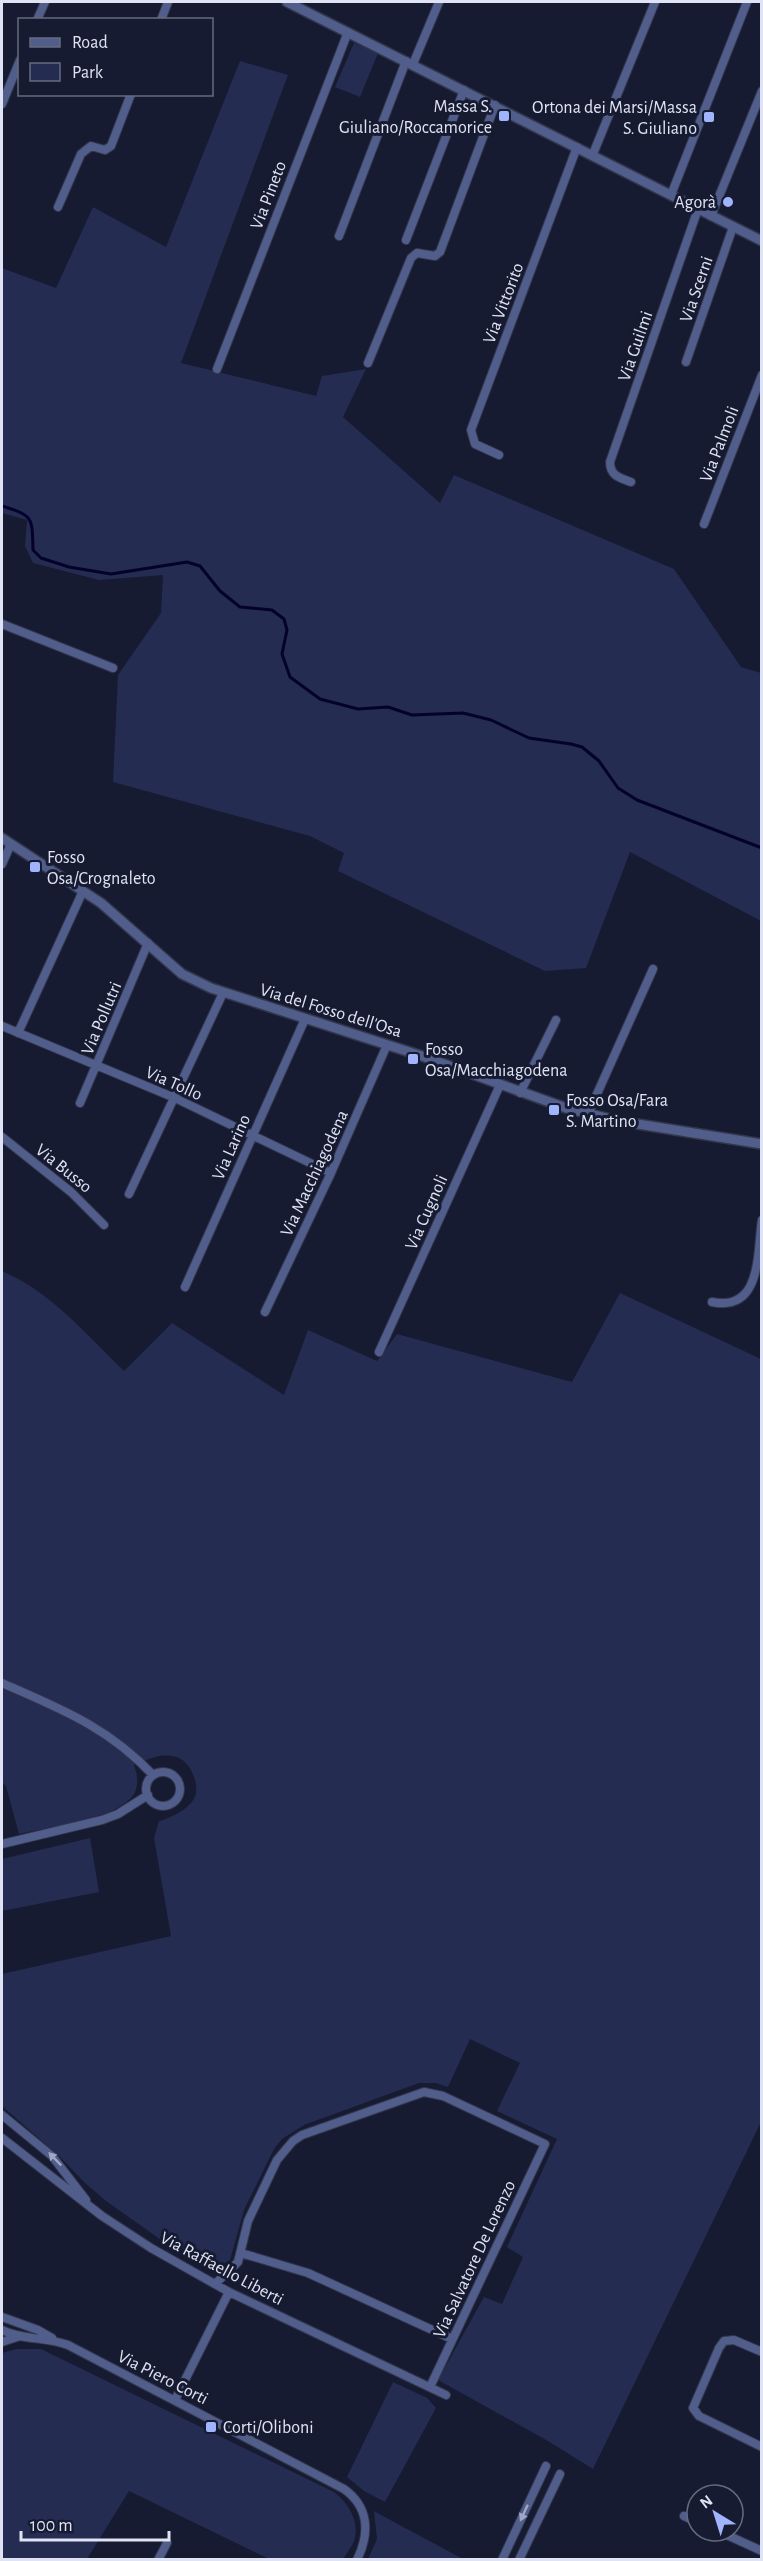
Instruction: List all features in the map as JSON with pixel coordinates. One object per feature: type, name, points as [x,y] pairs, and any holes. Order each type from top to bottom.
[{"type":"street","points":[[38,18],[45,2]]},
{"type":"street","points":[[162,18],[168,2]]},
{"type":"street","points":[[287,2],[762,241]]},
{"type":"street","points":[[339,236],[410,62],[439,2]]},
{"type":"street","points":[[593,154],[655,2]]},
{"type":"street","points":[[671,195],[747,2]]},
{"type":"street","name":"Via Pineto","points":[[217,369],[348,32]]},
{"type":"street","points":[[2,104],[18,65]]},
{"type":"street","points":[[406,240],[464,90]]},
{"type":"street","points":[[711,216],[762,92]]},
{"type":"street","points":[[58,207],[82,152],[91,146],[105,150],[111,146],[131,96]]},
{"type":"street","points":[[368,363],[411,258],[417,253],[433,256],[440,252],[495,105]]},
{"type":"street","name":"Via Vittorito","points":[[499,455],[475,444],[471,430],[577,147]]},
{"type":"street","name":"Via Guilmi","points":[[631,482],[615,476],[610,462],[698,209]]},
{"type":"street","name":"Via Scerni","points":[[686,362],[733,227]]},
{"type":"street","name":"Via Palmoli","points":[[704,524],[762,375]]},
{"type":"street","points":[[2,624],[113,668]]},
{"type":"street","name":"Via del Fosso dell'Osa","points":[[2,838],[117,915],[186,977],[223,993],[387,1045],[520,1093],[588,1114],[762,1144]]},
{"type":"street","points":[[2,864],[11,844]]},
{"type":"street","points":[[18,1033],[83,891]]},
{"type":"street","name":"Via Pollutri","points":[[80,1103],[148,943]]},
{"type":"street","points":[[588,1114],[652,969]]},
{"type":"street","points":[[129,1194],[223,993]]},
{"type":"street","name":"Via Larino","points":[[185,1287],[306,1019]]},
{"type":"street","points":[[520,1093],[556,1020]]},
{"type":"street","name":"Via Tollo","points":[[2,1026],[175,1098],[331,1173]]},
{"type":"street","name":"Via Macchiagodena","points":[[266,1312],[331,1173],[387,1045]]},
{"type":"street","name":"Via Cugnoli","points":[[379,1352],[500,1085]]},
{"type":"street","name":"Via Busso","points":[[2,1137],[71,1192],[104,1225]]},
{"type":"street","points":[[712,1302],[722,1304],[734,1301],[743,1297],[751,1288],[762,1220]]},
{"type":"street","points":[[2,1683],[90,1723],[119,1742],[153,1775]]},
{"type":"street","points":[[163,1772],[173,1775],[179,1783],[179,1794],[176,1799],[166,1805],[155,1803],[148,1795],[147,1784],[153,1775],[163,1772]]},
{"type":"street","points":[[2,1844],[102,1820],[118,1814],[148,1795]]},
{"type":"street","name":"Via Salvatore De Lorenzo","points":[[241,2253],[248,2221],[284,2149],[302,2135],[404,2098],[424,2092],[442,2096],[545,2144],[430,2386]]},
{"type":"street","points":[[2,2115],[60,2163],[90,2206]]},
{"type":"street","name":"Via Raffaello Liberti","points":[[2,2138],[90,2206],[151,2248],[229,2292],[446,2395]]},
{"type":"street","points":[[215,2284],[232,2270],[241,2253],[308,2273],[452,2339]]},
{"type":"street","points":[[175,2400],[229,2292]]},
{"type":"street","name":"Via Piero Corti","points":[[2,2317],[38,2330],[55,2341],[175,2400],[350,2493],[362,2510],[367,2529],[365,2542],[357,2559]]},
{"type":"street","name":"Via Piero Corti","points":[[2,2330],[20,2336],[55,2341]]},
{"type":"street","points":[[2,2342],[20,2336]]},
{"type":"street","points":[[762,2352],[734,2340],[724,2341],[693,2408],[699,2416],[762,2447]]},
{"type":"street","points":[[506,2558],[546,2466]]},
{"type":"street","points":[[519,2559],[560,2474]]},
{"type":"street","points":[[158,2559],[166,2543]]},
{"type":"street","points":[[744,2543],[762,2551]]},
{"type":"green space","points":[[354,43],[378,53],[360,97],[335,87]]},
{"type":"green space","points":[[240,61],[288,75],[181,363],[316,396],[322,376],[366,369],[343,417],[440,503],[454,475],[674,569],[741,667],[761,673],[761,921],[630,852],[586,968],[545,971],[338,871],[344,853],[310,836],[113,782],[118,675],[161,613],[163,575],[99,580],[33,563],[25,546],[27,520],[2,513],[2,268],[56,288],[93,207],[166,247]]},
{"type":"green space","points":[[2,1271],[20,1280],[52,1302],[124,1371],[172,1323],[284,1395],[308,1330],[377,1361],[397,1334],[572,1382],[620,1293],[761,1359],[761,2122],[593,2469],[548,2441],[438,2380],[484,2297],[502,2304],[523,2257],[507,2247],[557,2139],[497,2111],[520,2063],[470,2039],[448,2087],[436,2083],[419,2083],[304,2125],[282,2139],[274,2149],[244,2210],[230,2260],[212,2270],[171,2247],[106,2201],[2,2106],[2,1974],[171,1936],[154,1838],[159,1821],[174,1816],[187,1807],[194,1799],[196,1788],[194,1776],[183,1761],[173,1756],[157,1757],[134,1765],[137,1778],[135,1792],[128,1801],[116,1809],[64,1825],[19,1834],[6,1786],[2,1783]]},
{"type":"green space","points":[[90,1838],[99,1892],[2,1911],[2,1859]]},
{"type":"green space","points":[[16,2349],[41,2349],[334,2492],[354,2518],[356,2531],[351,2546],[343,2559],[269,2559],[129,2491],[87,2559],[2,2559],[2,2353]]},
{"type":"green space","points":[[393,2382],[427,2398],[436,2408],[385,2502],[364,2491],[347,2477]]},
{"type":"green space","points":[[374,2511],[463,2559],[368,2559],[377,2539]]},
{"type":"waterway","points":[[2,506],[20,512],[29,519],[33,550],[41,558],[69,567],[111,574],[187,562],[200,566],[220,591],[240,607],[272,610],[284,619],[287,630],[282,654],[290,677],[320,699],[358,709],[388,707],[412,715],[463,713],[491,720],[529,738],[582,747],[599,761],[618,788],[637,800],[762,848]]},
{"type":"place","name":"Massa S. Giuliano/Roccamorice","points":[[504,116]]},
{"type":"place","name":"Ortona dei Marsi/Massa S. Giuliano","points":[[709,117]]},
{"type":"place","name":"Agorà","points":[[728,202]]},
{"type":"place","name":"Fosso Osa/Crognaleto","points":[[35,867]]},
{"type":"place","name":"Fosso Osa/Macchiagodena","points":[[413,1059]]},
{"type":"place","name":"Fosso Osa/Fara S. Martino","points":[[554,1110]]},
{"type":"place","name":"Corti/Oliboni","points":[[211,2427]]}]
